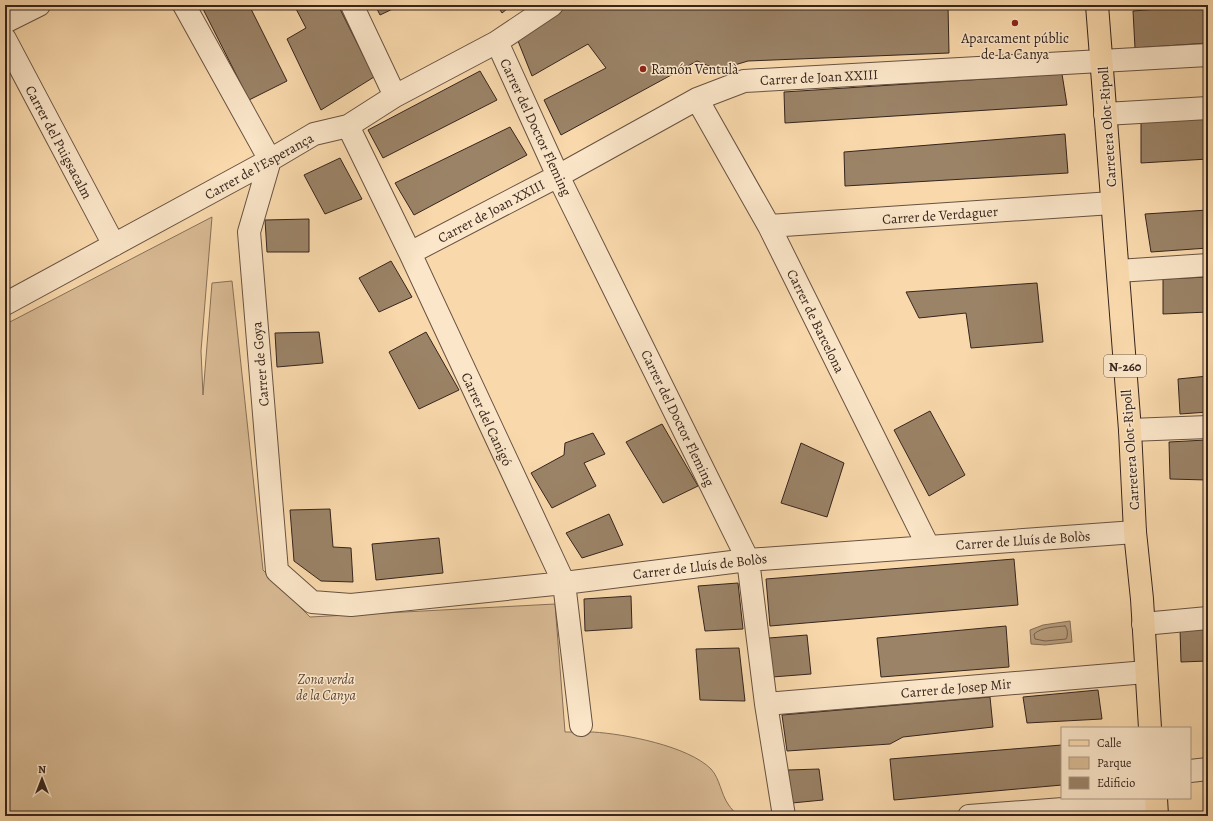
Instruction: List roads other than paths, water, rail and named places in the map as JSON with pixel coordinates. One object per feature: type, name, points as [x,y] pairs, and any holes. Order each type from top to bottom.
[{"type":"main road","name":"Carretera Olot-Ripoll","points":[[1098,5],[1105,114],[1130,430],[1135,532],[1150,727]]},
{"type":"street","points":[[5,22],[39,5]]},
{"type":"street","points":[[184,5],[270,160]]},
{"type":"street","points":[[352,5],[396,96]]},
{"type":"street","name":"Carrer de l'Esperança","points":[[5,304],[270,160],[314,134],[348,126],[396,96],[497,42],[552,5]]},
{"type":"street","name":"Carrer del Puigsacalm","points":[[5,39],[114,245]]},
{"type":"street","name":"Carrer del Doctor Fleming","points":[[497,42],[558,176],[748,560],[766,704],[784,816]]},
{"type":"street","name":"Carrer de Joan XXIII","points":[[410,254],[558,176],[697,99],[744,81],[1208,55]]},
{"type":"street","name":"Carrer de Barcelona","points":[[697,99],[769,226],[928,546]]},
{"type":"street","points":[[1105,114],[1208,108]]},
{"type":"street","name":"Carrer del Canigó","points":[[348,126],[410,254],[564,583],[581,725]]},
{"type":"street","name":"Carrer de Goya","points":[[270,160],[249,232],[277,571]]},
{"type":"street","name":"Carrer de Verdaguer","points":[[769,226],[1112,203]]},
{"type":"street","points":[[1118,271],[1208,265]]},
{"type":"street","points":[[1130,430],[1208,427]]},
{"type":"street","name":"Carrer de Lluís de Bolòs","points":[[277,571],[312,602],[351,605],[564,583],[748,560],[1135,532]]},
{"type":"street","points":[[1143,624],[1208,618]]},
{"type":"street","name":"Carrer de Josep Mir","points":[[766,704],[1146,672]]},
{"type":"street","points":[[1191,771],[1208,769]]},
{"type":"street","points":[[969,816],[1156,805]]},
{"type":"water","points":[[1070,621],[1072,642],[1045,645],[1031,644],[1030,630],[1043,625]]},
{"type":"place","name":"Aparcament públic de La Canya","points":[[1015,23]]},
{"type":"place","name":"Ramón Ventulà","points":[[643,69]]},
{"type":"park label","name":"Zona verda de la Canya","points":[[326,688]]}]
